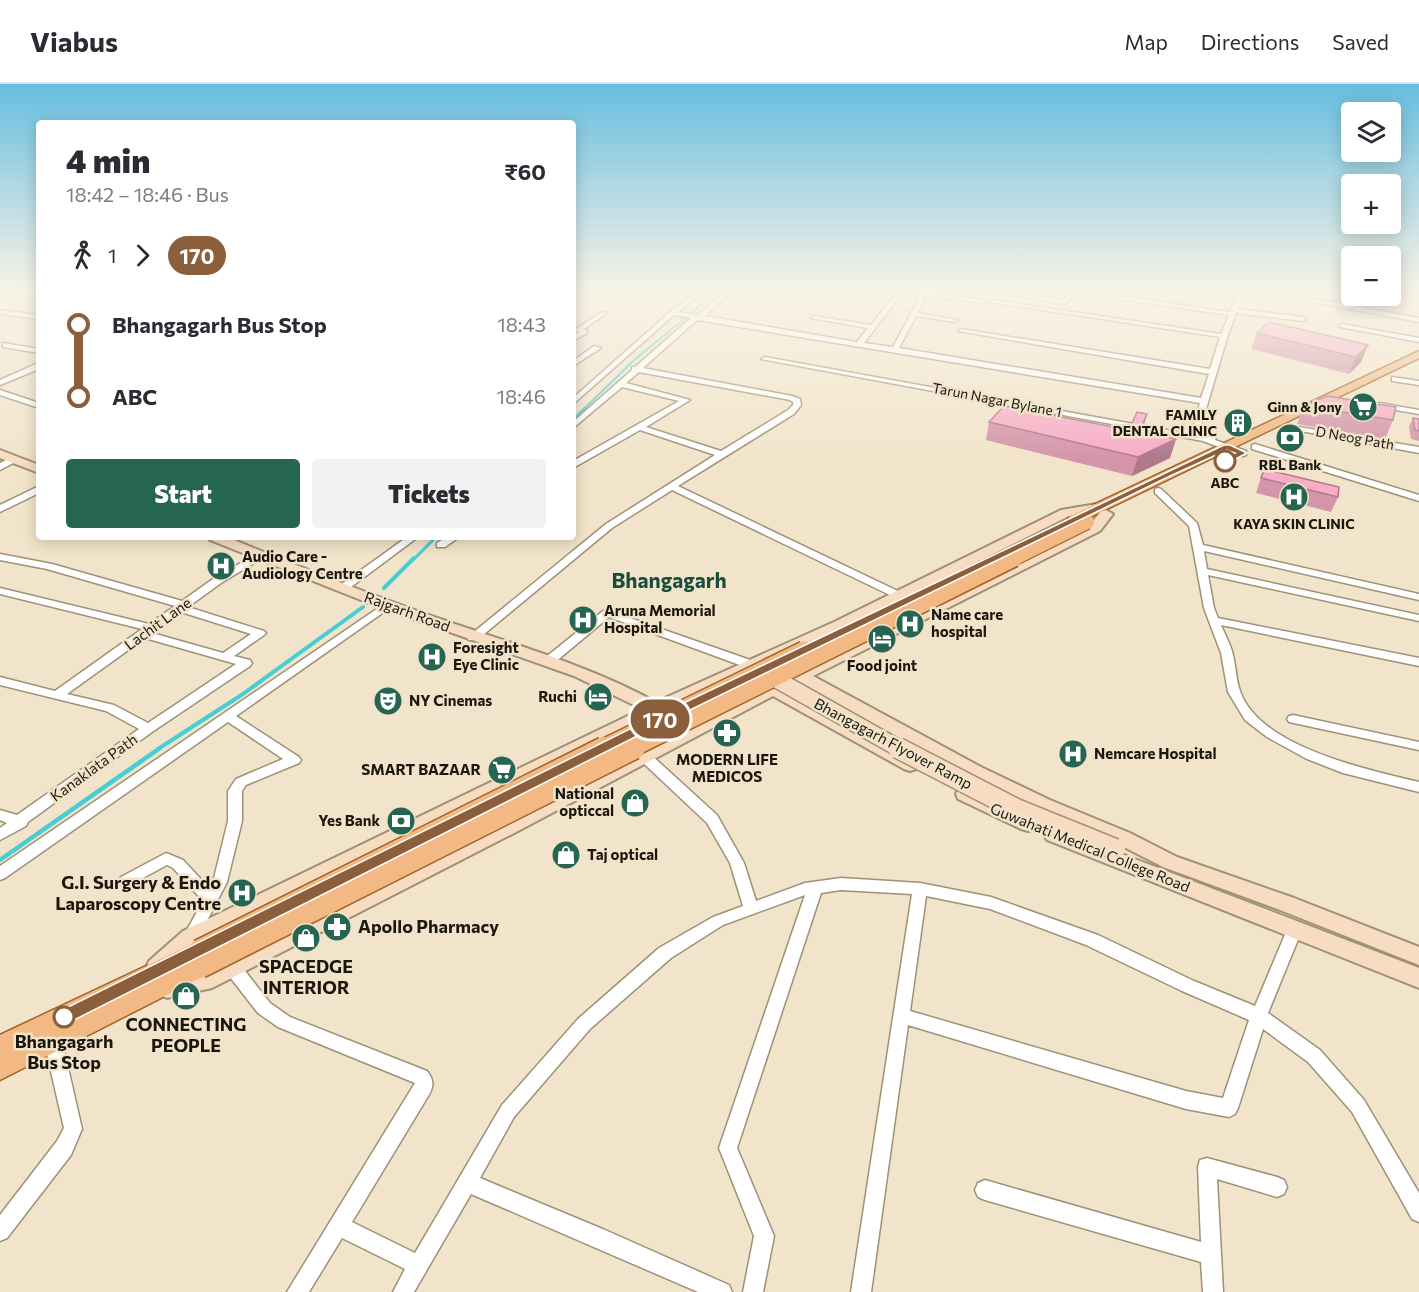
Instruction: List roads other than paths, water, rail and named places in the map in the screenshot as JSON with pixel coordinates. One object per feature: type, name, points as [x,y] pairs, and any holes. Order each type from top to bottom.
[{"type":"main road","points":[[0,1048],[151,982],[204,981],[511,826],[1092,516],[1229,446],[1419,354]]},
{"type":"main road","points":[[197,952],[659,719],[1092,516],[1158,491],[1249,450],[1290,427],[1353,400],[1419,367]]},
{"type":"main road","points":[[0,454],[36,468]]},
{"type":"main road","points":[[0,1068],[53,1041],[197,952],[652,711],[1066,513],[1092,516]]},
{"type":"main road","points":[[197,952],[774,684],[803,677],[1095,528],[1092,516]]},
{"type":"main road","name":"Rajgarh Road","points":[[222,540],[387,605],[550,660],[603,682],[688,733]]},
{"type":"main road","name":"Rajgarh Road","points":[[472,635],[652,711]]},
{"type":"main road","points":[[798,642],[829,663]]},
{"type":"main road","name":"Guwahati Medical College Road","points":[[803,677],[975,772],[1043,805],[1123,838],[1167,871],[1294,930],[1419,978]]},
{"type":"main road","name":"Bhangagarh Flyover Ramp","points":[[774,684],[997,800],[1167,871]]},
{"type":"main road","name":"Guwahati Medical College Road","points":[[774,684],[1005,815],[1167,871],[1287,904],[1419,956]]},
{"type":"street","points":[[12,347],[36,351]]},
{"type":"street","points":[[576,399],[634,347]]},
{"type":"street","points":[[576,423],[660,347]]},
{"type":"street","points":[[879,347],[1204,401]]},
{"type":"street","points":[[1062,347],[1213,372]]},
{"type":"street","points":[[1221,347],[1197,427],[1229,446],[1419,498]]},
{"type":"street","points":[[576,362],[597,348]]},
{"type":"street","name":"Tarun Nagar Bylane 1","points":[[765,359],[1205,439],[1229,446]]},
{"type":"street","points":[[0,383],[36,367]]},
{"type":"street","points":[[472,635],[609,526],[791,412],[797,401],[635,369]]},
{"type":"street","points":[[1395,379],[1419,383]]},
{"type":"street","points":[[576,463],[686,400],[619,384]]},
{"type":"street","points":[[0,393],[36,405]]},
{"type":"street","points":[[1375,404],[1419,412]]},
{"type":"street","points":[[638,427],[722,454]]},
{"type":"street","name":"D Neog Path","points":[[1290,427],[1419,450]]},
{"type":"street","points":[[0,466],[14,459]]},
{"type":"street","points":[[670,486],[898,595]]},
{"type":"street","points":[[0,509],[36,491]]},
{"type":"street","points":[[1158,491],[1194,525],[1213,620],[1227,653],[1234,692],[1249,717],[1271,734],[1312,756],[1348,770],[1419,788]]},
{"type":"street","points":[[343,588],[407,540]]},
{"type":"street","points":[[441,545],[449,540]]},
{"type":"street","points":[[1198,547],[1419,597]]},
{"type":"street","name":"Lachit Lane","points":[[57,695],[217,581],[260,555]]},
{"type":"street","points":[[0,557],[48,566],[260,633],[226,656]]},
{"type":"street","points":[[1203,572],[1419,618]]},
{"type":"street","points":[[0,591],[148,631],[246,663],[148,729]]},
{"type":"street","points":[[0,874],[387,605]]},
{"type":"street","points":[[550,660],[607,613],[749,664]]},
{"type":"street","points":[[1213,620],[1418,666]]},
{"type":"street","name":"Kanaklata Path","points":[[0,681],[110,708],[148,729],[0,835]]},
{"type":"street","points":[[197,952],[211,900],[220,882],[235,821],[235,791],[242,782],[294,760],[229,717]]},
{"type":"street","points":[[1293,719],[1419,747]]},
{"type":"street","points":[[644,756],[712,819],[737,863],[751,908]]},
{"type":"street","points":[[0,815],[21,822]]},
{"type":"street","points":[[126,881],[166,860],[172,860],[211,900]]},
{"type":"street","points":[[403,1292],[508,1111],[584,1024],[665,953],[718,921],[805,889],[841,884],[920,889],[991,903],[1092,940],[1188,986],[1259,1016],[1314,1056],[1358,1106],[1419,1212]]},
{"type":"street","points":[[753,1292],[764,1236],[728,1148],[815,887]]},
{"type":"street","points":[[861,1292],[920,889]]},
{"type":"street","points":[[902,1016],[1186,1100],[1229,1108],[1259,1016],[1294,930]]},
{"type":"street","points":[[232,967],[264,1008],[284,1022],[410,1072],[424,1081],[424,1087],[297,1292]]},
{"type":"street","points":[[0,1231],[64,1148],[73,1129],[53,1041]]},
{"type":"street","points":[[1213,1292],[1207,1167],[1277,1187]]},
{"type":"street","points":[[466,1182],[722,1292]]},
{"type":"street","points":[[985,1190],[1211,1254]]},
{"type":"street","points":[[339,1226],[418,1265]]},
{"type":"waterway","points":[[583,410],[650,347]]},
{"type":"waterway","points":[[576,417],[583,410]]},
{"type":"waterway","points":[[413,560],[433,540]]},
{"type":"waterway","points":[[384,588],[414,558]]},
{"type":"waterway","points":[[158,749],[243,694],[363,607]]},
{"type":"waterway","points":[[0,860],[160,748]]},
{"type":"place","name":"Ginn & Jony","points":[[1363,407]]},
{"type":"place","name":"FAMILY DENTAL CLINIC","points":[[1238,423]]},
{"type":"place","name":"RBL Bank","points":[[1290,438]]},
{"type":"place","name":"ABC","points":[[1225,461]]},
{"type":"place","name":"KAYA SKIN CLINIC","points":[[1294,497]]},
{"type":"place","name":"Audio Care - Audiology Centre","points":[[221,566]]},
{"type":"place","name":"Aruna Memorial Hospital","points":[[583,620]]},
{"type":"place","name":"Name care hospital","points":[[910,624]]},
{"type":"place","name":"Food joint","points":[[882,639]]},
{"type":"place","name":"Foresight Eye Clinic","points":[[432,657]]},
{"type":"place","name":"Ruchi","points":[[598,697]]},
{"type":"place","name":"NY Cinemas","points":[[388,701]]},
{"type":"place","name":"MODERN LIFE MEDICOS","points":[[727,733]]},
{"type":"place","name":"Nemcare Hospital","points":[[1073,754]]},
{"type":"place","name":"SMART BAZAAR","points":[[502,770]]},
{"type":"place","name":"National opticcal","points":[[635,803]]},
{"type":"place","name":"Yes Bank","points":[[401,821]]},
{"type":"place","name":"Taj optical","points":[[566,855]]},
{"type":"place","name":"G.I. Surgery & Endo Laparoscopy Centre","points":[[242,893]]},
{"type":"place","name":"Apollo Pharmacy","points":[[337,927]]},
{"type":"place","name":"SPACEDGE INTERIOR","points":[[306,938]]},
{"type":"place","name":"CONNECTING PEOPLE","points":[[186,996]]},
{"type":"place","name":"Bhangagarh Bus Stop","points":[[64,1017]]},
{"type":"district","name":"Bhangagarh","points":[[669,581]]}]
